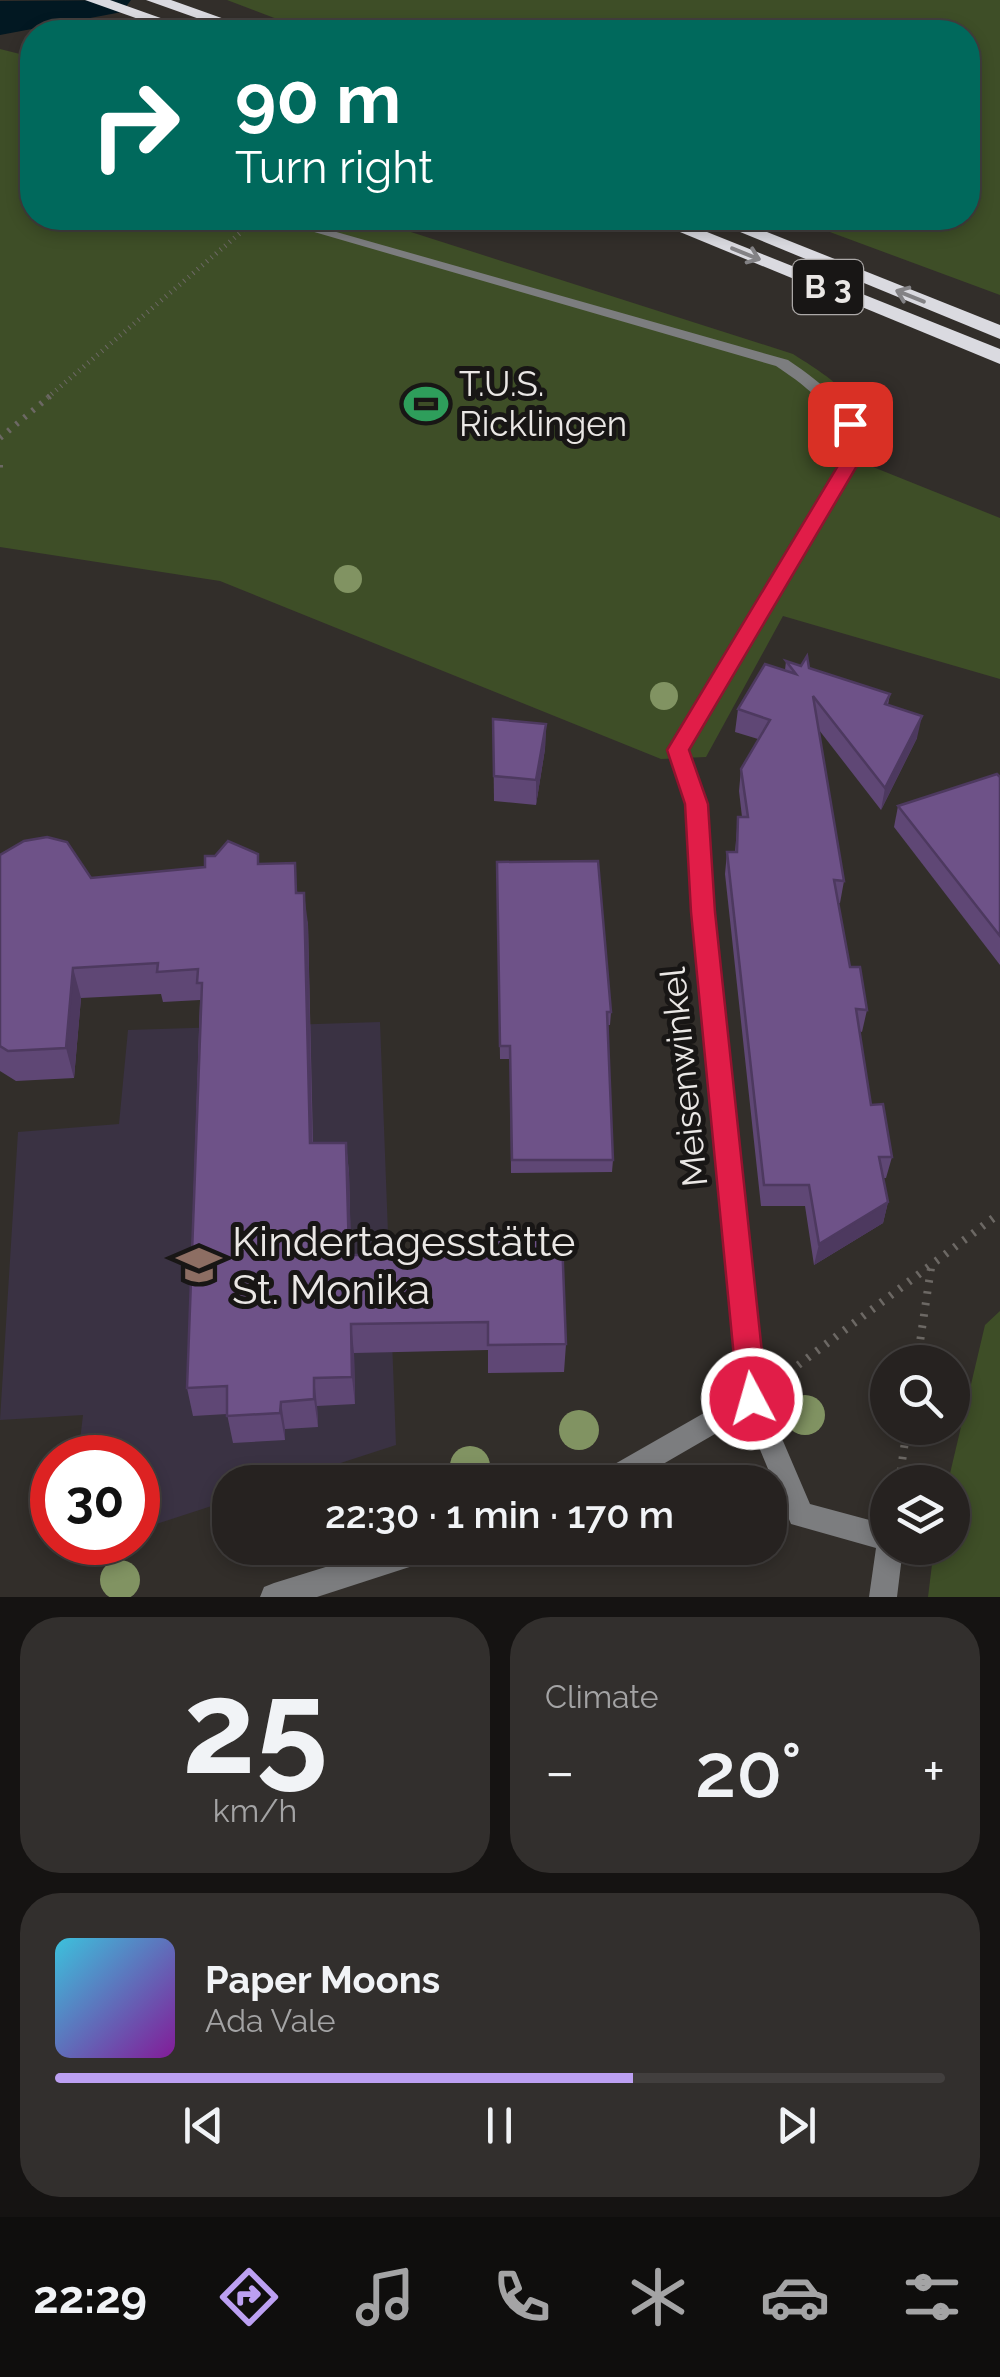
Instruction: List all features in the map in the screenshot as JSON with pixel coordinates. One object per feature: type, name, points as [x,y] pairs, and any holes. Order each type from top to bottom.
[{"type":"highway","points":[[93,0],[154,20]]},
{"type":"highway","points":[[154,0],[216,20]]},
{"type":"highway","name":"B 3","points":[[685,230],[1000,358]]},
{"type":"highway","name":"B 3","points":[[746,230],[1000,333]]},
{"type":"street","name":"Meisenwinkel","points":[[315,230],[782,364],[820,388],[850,424],[855,454],[678,750],[696,804],[703,912],[752,1399],[801,1514],[870,1533]]},
{"type":"street","points":[[637,1465],[752,1399]]},
{"type":"street","points":[[274,1597],[375,1565]]},
{"type":"street","points":[[882,1597],[887,1565]]},
{"type":"path","points":[[0,438],[244,230]]},
{"type":"path","points":[[752,1399],[1000,1213]]},
{"type":"path","points":[[920,1345],[932,1266]]},
{"type":"shaded area","name":"Kindertagesstätte St. Monika","points":[[380,1022],[396,1445],[334,1465],[212,1465],[212,1506],[160,1523],[160,1435],[81,1435],[83,1415],[0,1420],[18,1132],[119,1124],[128,1030]]},
{"type":"green space","points":[[227,0],[1000,0],[1000,295],[824,230],[980,230],[980,20],[280,20]]},
{"type":"green space","name":"T.U.S. Ricklingen","points":[[0,49],[20,54],[20,230],[405,230],[793,354],[827,377],[850,399],[865,427],[873,467],[1000,518],[1000,679],[783,616],[706,757],[661,759],[220,581],[0,547]]},
{"type":"green space","points":[[1000,1311],[1000,1597],[928,1597],[932,1565],[970,1565],[970,1465],[952,1465],[957,1445],[970,1445],[970,1389],[985,1325]]},
{"type":"building","points":[[807,656],[809,668],[890,694],[885,704],[922,716],[885,788],[813,696],[844,881],[834,880],[850,967],[860,967],[867,1010],[856,1009],[871,1105],[883,1104],[892,1157],[879,1157],[888,1202],[819,1244],[809,1185],[764,1185],[727,852],[737,852],[738,817],[748,817],[741,769],[770,720],[738,709],[765,664],[796,674],[786,661],[801,666]]},
{"type":"building","points":[[493,719],[546,724],[536,780],[494,776]]},
{"type":"building","points":[[997,774],[1000,777],[1000,936],[898,806]]},
{"type":"building","points":[[47,837],[67,842],[91,878],[205,867],[205,856],[215,856],[228,841],[258,854],[258,864],[295,863],[296,893],[304,893],[310,1143],[346,1143],[349,1255],[495,1255],[496,1239],[562,1239],[566,1344],[488,1345],[488,1322],[351,1324],[352,1377],[314,1378],[314,1399],[281,1402],[280,1413],[227,1416],[227,1386],[187,1388],[202,983],[197,983],[198,969],[157,972],[158,963],[73,968],[66,1048],[8,1051],[0,1046],[0,855],[24,841]]},
{"type":"building","points":[[598,861],[611,1012],[607,1012],[613,1160],[512,1160],[510,1046],[500,1046],[497,862]]},
{"type":"waterway","points":[[0,18],[102,0]]},
{"type":"place","name":"T.U.S. Ricklingen","points":[[426,404]]},
{"type":"place","name":"Kindertagesstätte St. Monika","points":[[199,1265]]},
{"type":"route","points":[[752,1399],[703,912],[696,804],[678,750],[855,454],[850,424]]}]
